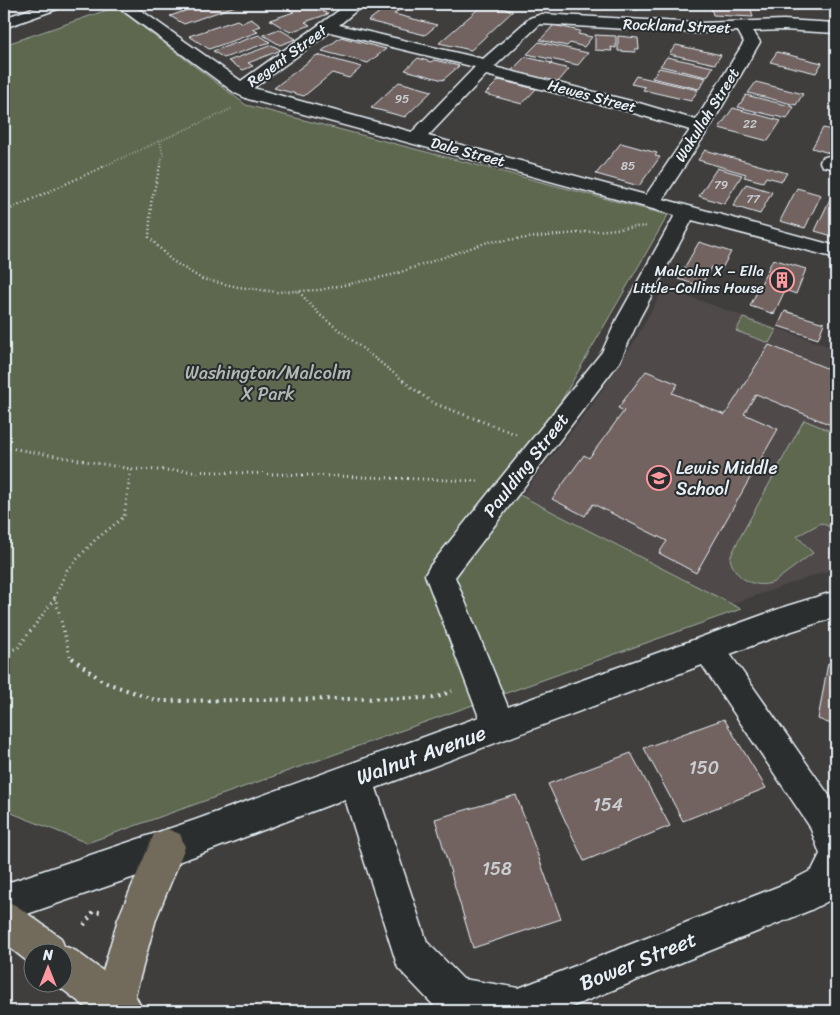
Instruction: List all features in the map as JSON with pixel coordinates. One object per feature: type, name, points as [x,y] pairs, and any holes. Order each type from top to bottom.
[{"type":"main road","points":[[72,972],[118,1008],[136,919],[167,847]]},
{"type":"main road","points":[[4,919],[34,942]]},
{"type":"street","points":[[4,23],[58,4]]},
{"type":"street","name":"Dale Street","points":[[123,4],[247,92],[652,201],[684,216],[836,252]]},
{"type":"street","name":"Regent Street","points":[[247,92],[357,4]]},
{"type":"street","name":"Rockland Street","points":[[417,138],[485,66],[535,21],[542,19],[698,28],[790,25],[836,28]]},
{"type":"street","name":"Hewes Street","points":[[327,28],[485,66],[701,127]]},
{"type":"street","name":"Wakullah Street","points":[[652,201],[701,127],[752,42],[744,28]]},
{"type":"street","name":"Paulding Street","points":[[499,726],[440,576],[612,355],[628,319],[684,216]]},
{"type":"street","name":"Walnut Avenue","points":[[4,903],[356,779],[787,618],[836,604]]},
{"type":"street","points":[[708,648],[823,816],[836,849]]},
{"type":"street","name":"Bower Street","points":[[356,779],[412,954],[453,997],[519,1008],[798,897],[825,883],[836,860]]},
{"type":"path","points":[[4,212],[235,107],[247,92]]},
{"type":"path","points":[[160,141],[163,155],[151,203],[149,237],[171,260],[202,279],[238,288],[277,292],[320,290],[392,275],[488,242],[684,216]]},
{"type":"path","points":[[298,291],[320,316],[433,403],[542,444]]},
{"type":"path","points":[[4,447],[131,469],[513,482]]},
{"type":"path","points":[[4,652],[18,648],[55,597],[67,570],[95,540],[124,517],[131,469]]},
{"type":"path","points":[[55,597],[70,656],[104,682],[158,701],[435,698],[481,680]]},
{"type":"path","points":[[84,925],[94,911],[110,914]]},
{"type":"shaded area","points":[[664,288],[836,349],[836,568],[667,626],[482,551],[537,475],[591,407],[634,342]]},
{"type":"green space","name":"Washington/Malcolm X Park","points":[[116,7],[246,105],[668,215],[510,490],[741,609],[87,843],[4,810],[4,45]]},
{"type":"green space","points":[[743,318],[776,330],[769,343],[736,331]]},
{"type":"green space","points":[[804,420],[836,433],[836,530],[821,523],[797,536],[813,553],[774,582],[767,584],[753,583],[746,580],[736,571],[730,558]]},
{"type":"building","points":[[205,4],[241,4],[184,24],[170,16]]},
{"type":"building","points":[[302,4],[309,4],[328,14],[305,22],[310,25],[290,32],[270,20],[294,12],[288,9]]},
{"type":"building","points":[[484,4],[513,11],[471,50],[439,43]]},
{"type":"building","points":[[608,4],[608,7],[577,5]]},
{"type":"building","points":[[608,4],[638,4],[638,10],[608,7]]},
{"type":"building","points":[[710,4],[750,5],[753,17],[713,15]]},
{"type":"building","points":[[385,8],[398,11],[394,14],[437,25],[425,35],[368,21]]},
{"type":"building","points":[[251,19],[261,26],[252,29],[258,32],[209,49],[189,36],[237,20],[242,23]]},
{"type":"building","points":[[554,25],[580,31],[578,34],[592,37],[584,47],[570,43],[567,46],[540,40]]},
{"type":"building","points":[[279,29],[296,39],[280,45],[263,35]]},
{"type":"building","points":[[259,35],[270,42],[224,58],[213,51]]},
{"type":"building","points":[[595,35],[616,36],[616,48],[611,47],[612,51],[595,50]]},
{"type":"building","points":[[618,36],[638,38],[639,49],[635,49],[635,52],[618,51]]},
{"type":"building","points":[[341,37],[386,49],[368,63],[322,51]]},
{"type":"building","points":[[539,42],[588,53],[578,65],[527,54]]},
{"type":"building","points":[[272,45],[281,50],[248,63],[253,66],[243,70],[228,61]]},
{"type":"building","points":[[676,45],[721,55],[715,64],[669,54]]},
{"type":"building","points":[[777,52],[822,63],[816,73],[770,62]]},
{"type":"building","points":[[317,55],[362,67],[349,78],[332,73],[304,96],[274,88]]},
{"type":"building","points":[[525,57],[569,69],[558,82],[510,72]]},
{"type":"building","points":[[667,57],[713,67],[707,77],[660,66]]},
{"type":"building","points":[[418,58],[459,66],[443,80],[405,70]]},
{"type":"building","points":[[659,68],[706,78],[699,89],[652,78]]},
{"type":"building","points":[[636,76],[698,90],[691,101],[643,90],[645,87],[631,84]]},
{"type":"building","points":[[499,80],[536,89],[522,104],[485,94]]},
{"type":"building","points":[[399,82],[432,91],[405,117],[371,108]]},
{"type":"building","points":[[756,82],[803,94],[796,105],[748,93]]},
{"type":"building","points":[[746,95],[794,107],[787,119],[738,107]]},
{"type":"building","points":[[733,108],[781,121],[768,141],[719,128]]},
{"type":"building","points":[[823,128],[836,131],[836,155],[812,148]]},
{"type":"building","points":[[621,143],[657,153],[655,156],[660,157],[639,186],[596,174]]},
{"type":"building","points":[[705,150],[787,173],[782,181],[766,177],[763,182],[744,177],[746,174],[698,160]]},
{"type":"building","points":[[717,168],[742,175],[724,204],[699,196]]},
{"type":"building","points":[[746,184],[772,192],[760,214],[733,206]]},
{"type":"building","points":[[797,188],[821,195],[805,228],[780,221]]},
{"type":"building","points":[[830,199],[836,201],[836,237],[815,231]]},
{"type":"building","points":[[699,242],[731,252],[721,270],[711,267],[701,286],[678,279]]},
{"type":"building","name":"Malcolm X – Ella Little-Collins House","points":[[773,259],[806,269],[796,294],[785,290],[774,314],[750,306]]},
{"type":"building","points":[[785,311],[824,323],[818,339],[778,326]]},
{"type":"building","name":"Lewis Middle School","points":[[769,345],[836,372],[836,427],[756,394],[744,414],[778,429],[696,573],[659,553],[667,541],[593,504],[585,516],[552,499],[584,455],[589,458],[624,411],[618,408],[646,371],[678,384],[672,393],[725,415]]},
{"type":"building","points":[[828,663],[836,666],[836,726],[818,719]]},
{"type":"building","points":[[724,719],[766,788],[683,821],[644,748]]},
{"type":"building","points":[[631,753],[670,826],[584,861],[548,784]]},
{"type":"building","points":[[516,795],[561,919],[473,948],[435,819]]},
{"type":"place","name":"Malcolm X – Ella Little-Collins House","points":[[782,280]]},
{"type":"place","name":"Lewis Middle School","points":[[659,478]]}]
